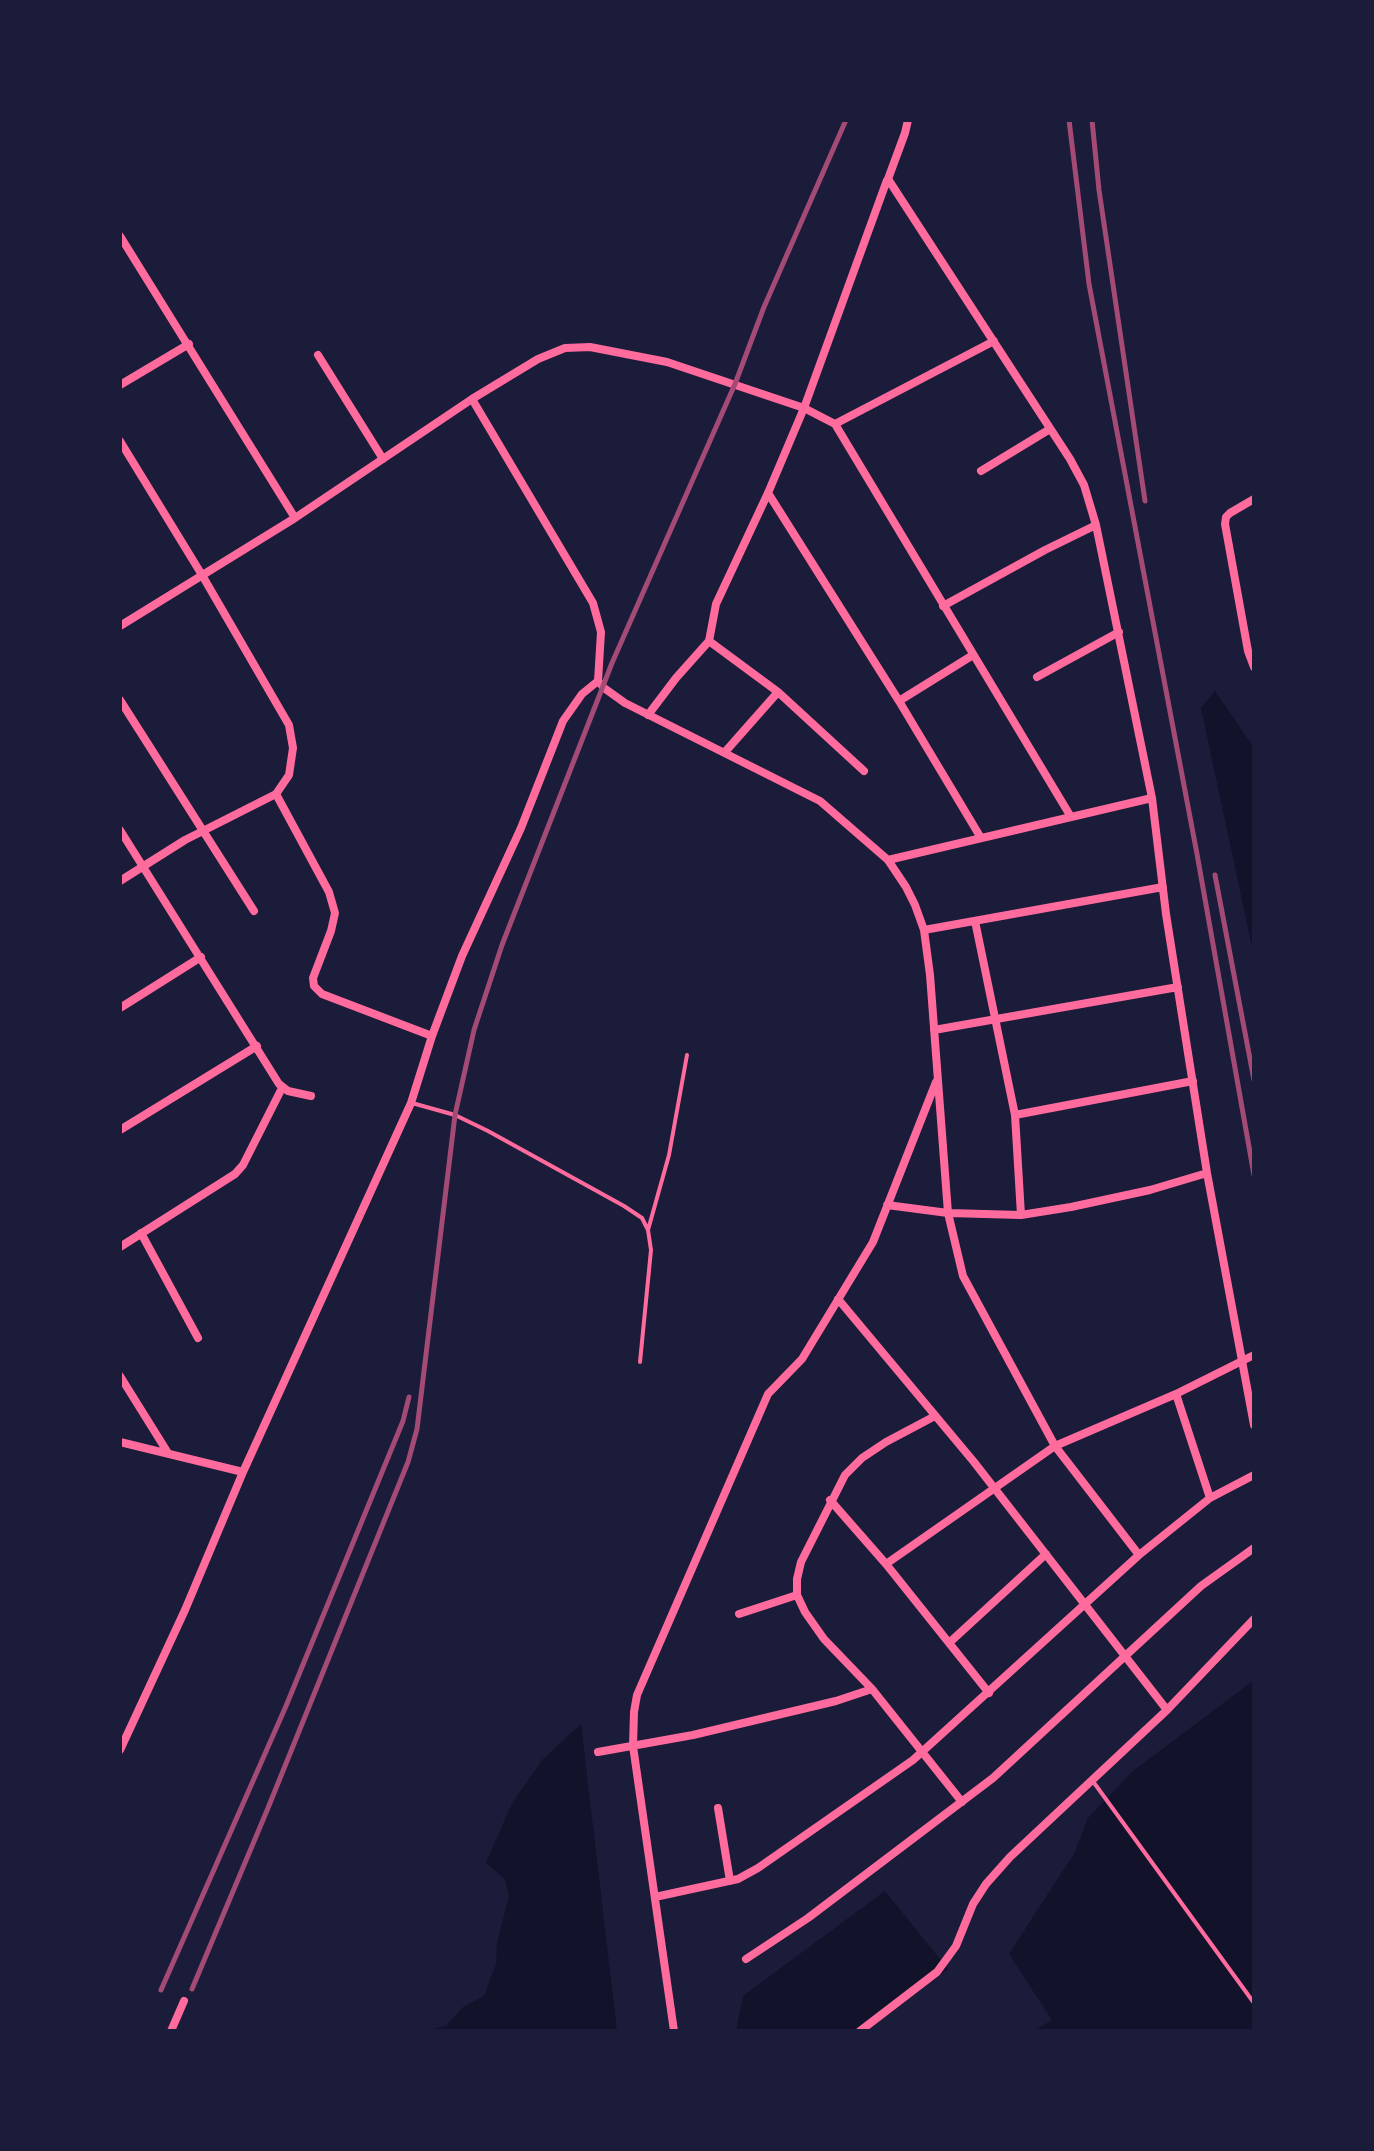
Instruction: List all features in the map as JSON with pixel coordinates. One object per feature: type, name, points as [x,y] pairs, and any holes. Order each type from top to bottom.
[{"type":"street","points":[[648,715],[709,641],[716,604],[804,408],[908,120]]},
{"type":"street","points":[[888,179],[1084,484],[1120,632],[1152,798],[1192,1081],[1254,1426]]},
{"type":"street","points":[[120,236],[295,518]]},
{"type":"street","points":[[834,424],[994,341]]},
{"type":"street","points":[[120,386],[189,344]]},
{"type":"street","points":[[120,626],[295,518],[538,359],[565,348],[590,347],[667,362],[804,408],[834,424],[1071,817]]},
{"type":"street","points":[[318,355],[383,458]]},
{"type":"street","points":[[121,1744],[411,1102],[462,956],[522,828],[564,721],[582,694],[598,682],[601,632],[593,603],[472,399]]},
{"type":"street","points":[[981,471],[1050,429]]},
{"type":"street","points":[[120,442],[289,725],[293,748],[289,775],[276,794],[203,831],[120,882]]},
{"type":"street","points":[[768,493],[981,838]]},
{"type":"street","points":[[1254,499],[1230,513],[1225,524],[1254,667]]},
{"type":"street","points":[[944,606],[1096,525]]},
{"type":"street","points":[[1037,677],[1120,632]]},
{"type":"street","points":[[709,641],[778,692],[864,770]]},
{"type":"street","points":[[899,701],[973,656]]},
{"type":"street","points":[[598,682],[648,715],[820,801],[888,860],[916,904],[924,930],[948,1214],[963,1276],[1056,1446],[1139,1555]]},
{"type":"street","points":[[725,752],[778,692]]},
{"type":"street","points":[[120,700],[254,911]]},
{"type":"street","points":[[276,794],[329,892],[335,913],[313,978],[314,986],[322,994],[432,1036]]},
{"type":"street","points":[[888,860],[1152,798]]},
{"type":"street","points":[[120,830],[282,1088],[310,1096]]},
{"type":"street","points":[[924,930],[1163,887]]},
{"type":"street","points":[[975,921],[1015,1114],[1021,1214]]},
{"type":"street","points":[[120,1008],[201,957]]},
{"type":"street","points":[[934,1030],[1178,987]]},
{"type":"street","points":[[120,1130],[257,1046]]},
{"type":"street","points":[[674,2031],[633,1746],[637,1695],[768,1394],[802,1358],[872,1242],[937,1080]]},
{"type":"street","points":[[1015,1114],[1192,1081]]},
{"type":"street","points":[[120,1247],[244,1165],[282,1088]]},
{"type":"street","points":[[887,1205],[948,1214],[1021,1214],[1150,1190],[1207,1173]]},
{"type":"street","points":[[141,1233],[198,1338]]},
{"type":"street","points":[[838,1299],[994,1487],[1168,1710]]},
{"type":"street","points":[[886,1564],[1056,1446],[1254,1356]]},
{"type":"street","points":[[120,1376],[169,1454]]},
{"type":"street","points":[[1176,1394],[1210,1498]]},
{"type":"street","points":[[935,1416],[862,1458],[845,1475],[801,1562],[797,1595],[824,1639],[872,1688],[962,1802]]},
{"type":"street","points":[[120,1442],[243,1472]]},
{"type":"street","points":[[655,1897],[730,1881],[758,1868],[922,1752],[1139,1555],[1210,1498],[1254,1475]]},
{"type":"street","points":[[830,1500],[988,1693]]},
{"type":"street","points":[[746,1959],[808,1918],[992,1778],[1201,1586],[1254,1548]]},
{"type":"street","points":[[949,1643],[1046,1554]]},
{"type":"street","points":[[740,1614],[797,1595]]},
{"type":"street","points":[[860,2031],[937,1972],[956,1946],[986,1884],[1010,1857],[1168,1710],[1254,1619]]},
{"type":"street","points":[[598,1752],[693,1736],[836,1701],[872,1688]]},
{"type":"street","points":[[718,1808],[730,1881]]},
{"type":"street","points":[[171,2031],[184,2000]]},
{"type":"lane","points":[[648,1230],[669,1156],[687,1055]]},
{"type":"lane","points":[[411,1102],[455,1114],[642,1218],[651,1250],[640,1362]]},
{"type":"lane","points":[[1092,1780],[1254,2003]]},
{"type":"shaded area","points":[[1215,691],[1254,748],[1254,956],[1201,708]]},
{"type":"shaded area","points":[[1254,1680],[1254,2031],[1034,2031],[1052,2020],[1009,1954],[1075,1852],[1088,1818],[1133,1771]]},
{"type":"shaded area","points":[[581,1724],[617,2031],[424,2031],[446,2026],[463,2007],[484,1996],[496,1964],[497,1942],[509,1897],[505,1879],[486,1863],[512,1803],[543,1759]]},
{"type":"shaded area","points":[[885,1891],[948,1969],[866,2031],[736,2031],[743,1996]]},
{"type":"railway","points":[[192,1989],[408,1462],[417,1429],[455,1115],[474,1030],[502,945],[612,663],[846,120]]},
{"type":"railway","points":[[1069,120],[1089,284],[1254,1175]]},
{"type":"railway","points":[[1092,120],[1145,501]]},
{"type":"railway","points":[[1215,875],[1254,1080]]},
{"type":"railway","points":[[161,1990],[286,1706],[403,1421],[409,1397]]}]
